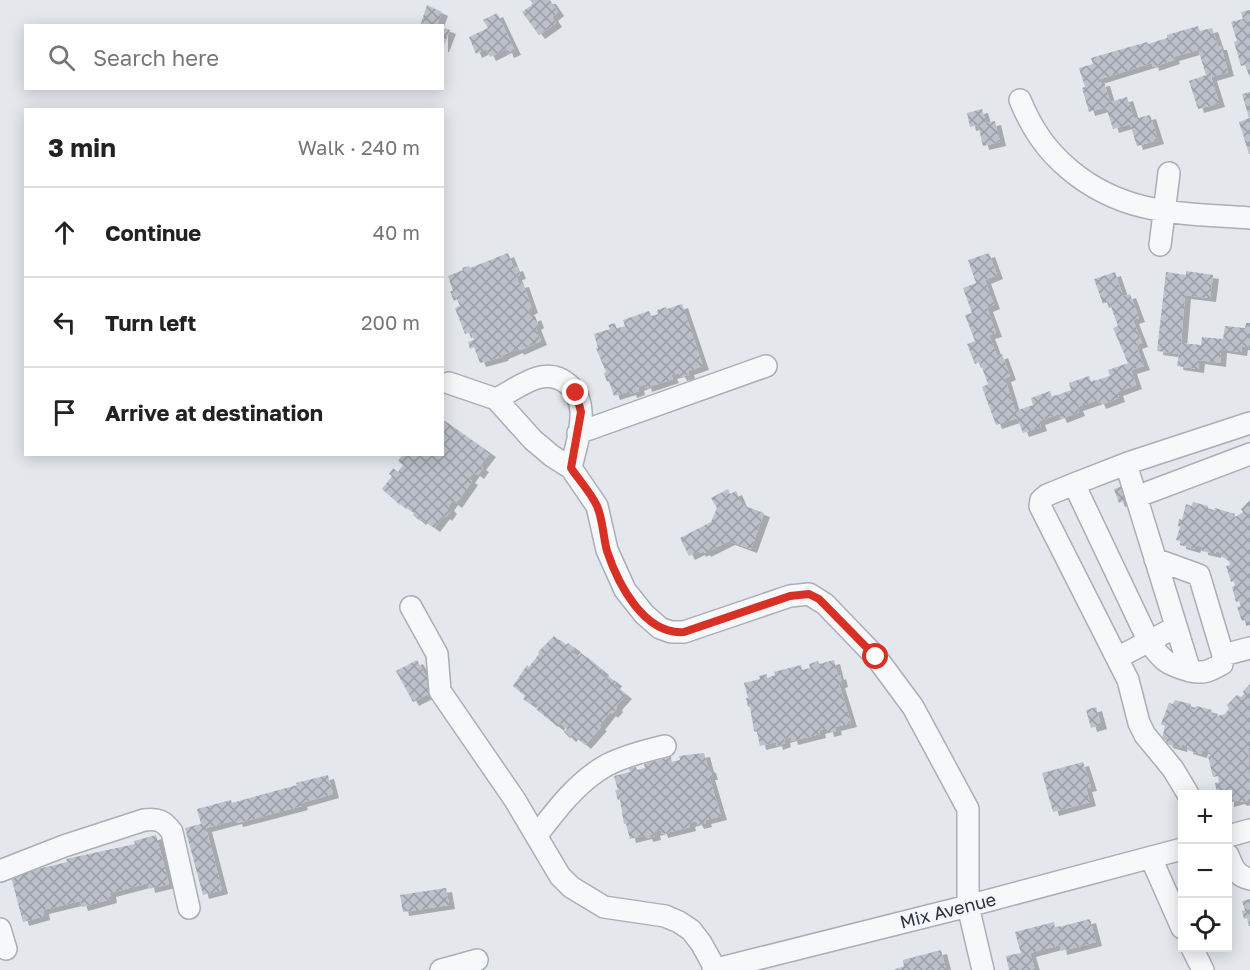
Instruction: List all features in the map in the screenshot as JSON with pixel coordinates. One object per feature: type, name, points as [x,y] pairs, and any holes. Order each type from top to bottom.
[{"type":"street","points":[[1020,100],[1033,128],[1053,156],[1082,180],[1107,196],[1132,205],[1164,212],[1250,218]]},
{"type":"street","points":[[1160,245],[1169,173]]},
{"type":"street","points":[[578,433],[766,366]]},
{"type":"street","points":[[496,399],[537,378],[556,376],[570,384],[576,393],[581,412],[571,468]]},
{"type":"street","points":[[449,383],[496,399],[533,440],[571,468],[597,506],[607,550],[625,590],[644,614],[660,628],[670,632],[684,632],[790,596],[809,594],[819,599],[859,638],[913,707],[968,809],[968,906],[983,970]]},
{"type":"street","points":[[1185,790],[1173,769],[1145,735],[1139,723],[1128,681],[1040,506],[1041,500],[1047,495],[1126,464],[1250,423]]},
{"type":"street","points":[[1136,497],[1250,454]]},
{"type":"street","points":[[1126,464],[1190,671]]},
{"type":"street","points":[[1074,484],[1149,642],[1162,659],[1190,671],[1200,673],[1210,671],[1222,664],[1223,655],[1199,575],[1155,559]]},
{"type":"street","points":[[411,607],[436,654],[440,691],[537,835],[560,876],[571,887],[604,907],[665,916],[680,922],[691,930],[701,943],[715,970]]},
{"type":"street","points":[[1117,658],[1176,627]]},
{"type":"street","points":[[1223,655],[1250,648]]},
{"type":"street","points":[[537,835],[558,807],[585,781],[606,766],[631,755],[665,746]]},
{"type":"street","points":[[0,871],[73,843],[144,820],[154,819],[164,822],[172,832],[189,908]]},
{"type":"street","points":[[1232,835],[1250,830]]},
{"type":"street","name":"Mix Avenue","points":[[715,970],[1178,850]]},
{"type":"street","points":[[1151,858],[1178,919]]},
{"type":"street","points":[[1232,867],[1234,872],[1250,879]]},
{"type":"street","points":[[0,929],[6,949]]},
{"type":"street","points":[[1194,952],[1203,970]]},
{"type":"street","points":[[441,970],[477,960]]},
{"type":"building","points":[[530,0],[550,0],[558,12],[552,17],[556,23],[539,35],[522,12],[533,4]]},
{"type":"building","points":[[427,5],[442,12],[438,24],[421,24]]},
{"type":"building","points":[[1250,10],[1250,78],[1245,65],[1241,66],[1231,22],[1243,19],[1241,12]]},
{"type":"building","points":[[497,13],[515,51],[508,54],[506,49],[490,57],[486,49],[476,54],[469,37],[488,28],[483,20]]},
{"type":"building","points":[[1198,26],[1200,31],[1212,28],[1218,46],[1221,46],[1228,72],[1211,77],[1219,103],[1198,109],[1189,81],[1206,75],[1199,52],[1202,51],[1201,49],[1173,57],[1174,60],[1153,67],[1152,63],[1097,80],[1098,83],[1104,82],[1110,102],[1127,97],[1134,119],[1150,115],[1158,140],[1137,146],[1130,124],[1113,129],[1106,107],[1089,112],[1079,68],[1093,64],[1091,58],[1147,42],[1148,44],[1167,38],[1167,35]]},
{"type":"building","points":[[444,28],[450,30],[444,45]]},
{"type":"building","points":[[1250,92],[1250,117],[1249,118],[1242,94]]},
{"type":"building","points":[[982,109],[986,123],[995,121],[1000,142],[983,146],[978,125],[970,127],[967,113]]},
{"type":"building","points":[[1250,118],[1250,154],[1249,154],[1239,122]]},
{"type":"building","points":[[508,253],[514,268],[517,267],[520,275],[516,276],[519,284],[523,283],[532,309],[528,311],[531,318],[535,316],[538,324],[535,326],[541,341],[502,357],[480,363],[474,347],[470,349],[468,342],[474,340],[471,332],[465,334],[455,308],[460,306],[457,299],[454,301],[450,291],[453,291],[448,276],[463,270],[462,268],[469,266],[470,268]]},
{"type":"building","points":[[989,253],[997,275],[985,280],[994,305],[987,308],[996,333],[989,335],[997,356],[1002,354],[1010,376],[1005,378],[1015,411],[1033,405],[1031,398],[1050,391],[1052,397],[1071,390],[1069,383],[1089,376],[1091,382],[1110,376],[1108,370],[1128,363],[1113,328],[1118,326],[1109,301],[1103,304],[1094,279],[1115,272],[1123,296],[1130,294],[1139,318],[1133,320],[1142,343],[1136,345],[1144,366],[1131,370],[1136,385],[1117,392],[1119,398],[1100,405],[1098,400],[1077,407],[1079,412],[1061,419],[1059,414],[1039,421],[1041,427],[1023,433],[1017,418],[996,425],[982,387],[988,384],[980,362],[975,364],[967,344],[975,341],[965,315],[972,313],[963,288],[976,283],[968,260]]},
{"type":"building","points":[[1186,271],[1213,275],[1210,298],[1185,295],[1181,343],[1201,345],[1202,337],[1223,339],[1225,326],[1245,328],[1246,323],[1250,323],[1250,347],[1242,346],[1241,352],[1221,349],[1220,363],[1199,360],[1198,369],[1177,366],[1179,354],[1157,351],[1166,272],[1186,275]]},
{"type":"building","points":[[682,304],[703,366],[688,371],[689,375],[681,377],[679,373],[671,375],[673,379],[646,388],[645,384],[638,387],[639,391],[614,396],[604,373],[606,372],[596,348],[598,348],[594,334],[610,329],[608,325],[615,323],[617,329],[625,326],[623,320],[649,311],[651,316],[658,314],[657,310]]},
{"type":"building","points":[[444,420],[490,453],[480,466],[483,468],[478,475],[474,472],[469,479],[472,481],[456,504],[452,501],[448,507],[451,510],[434,528],[422,519],[420,521],[413,515],[414,513],[400,505],[382,489],[392,476],[389,474],[393,468],[398,472],[403,465],[398,461],[402,456],[444,456]]},
{"type":"building","points":[[1125,485],[1130,499],[1119,503],[1114,489]]},
{"type":"building","points":[[728,489],[730,494],[736,491],[742,505],[764,513],[751,549],[729,541],[705,553],[699,551],[689,556],[680,538],[711,522],[717,508],[711,498]]},
{"type":"building","points":[[1250,500],[1250,625],[1246,626],[1237,607],[1241,606],[1239,601],[1236,602],[1232,587],[1235,586],[1234,581],[1231,582],[1226,566],[1230,565],[1229,561],[1221,556],[1222,553],[1202,551],[1202,547],[1196,545],[1194,549],[1180,545],[1180,541],[1176,540],[1180,527],[1178,526],[1179,519],[1182,520],[1186,504],[1191,506],[1193,502],[1208,506],[1208,510],[1213,513],[1215,508],[1235,514],[1234,518],[1243,512],[1241,509]]},
{"type":"building","points":[[554,636],[566,645],[568,643],[575,648],[572,652],[578,657],[581,653],[603,671],[600,675],[606,679],[608,676],[616,682],[614,685],[626,695],[585,745],[573,735],[570,738],[564,732],[567,729],[560,723],[558,727],[536,709],[539,706],[533,701],[530,704],[523,699],[525,696],[513,686],[527,665],[529,667],[539,654],[538,652]]},
{"type":"building","points":[[417,660],[434,691],[413,702],[396,671]]},
{"type":"building","points":[[834,660],[838,676],[840,675],[842,683],[839,684],[851,723],[835,727],[836,731],[828,733],[827,728],[819,730],[820,734],[792,741],[791,737],[784,739],[785,743],[777,746],[776,742],[760,746],[757,732],[754,731],[744,683],[760,679],[759,676],[767,674],[767,678],[775,675],[774,672],[801,665],[802,670],[810,668],[809,664],[818,661],[819,664]]},
{"type":"building","points":[[1250,684],[1250,748],[1248,748],[1250,797],[1247,801],[1232,802],[1232,790],[1216,790],[1215,783],[1219,782],[1218,776],[1213,777],[1208,756],[1212,755],[1211,753],[1202,750],[1201,754],[1187,750],[1188,747],[1182,744],[1181,748],[1167,744],[1166,740],[1162,739],[1165,726],[1161,724],[1169,703],[1173,704],[1175,700],[1191,704],[1190,709],[1195,710],[1196,706],[1212,710],[1211,715],[1217,716],[1225,714],[1229,709],[1227,705],[1237,695],[1241,697],[1244,694],[1243,691]]},
{"type":"building","points":[[1096,707],[1101,725],[1091,728],[1086,710]]},
{"type":"building","points":[[704,753],[721,816],[705,820],[706,823],[698,825],[696,821],[689,823],[690,827],[662,834],[661,830],[654,832],[655,836],[647,838],[646,835],[630,839],[626,824],[624,824],[620,799],[618,800],[615,790],[618,790],[614,776],[630,772],[629,768],[636,767],[637,770],[645,768],[644,764],[671,757],[672,762],[680,760],[679,756]]},
{"type":"building","points":[[1083,762],[1091,787],[1086,788],[1090,802],[1053,812],[1042,773]]},
{"type":"building","points":[[328,775],[333,794],[301,803],[302,806],[237,823],[236,820],[206,828],[222,890],[203,895],[185,828],[201,824],[197,809],[231,800],[232,803]]},
{"type":"building","points":[[156,835],[169,884],[149,889],[148,883],[110,893],[111,899],[82,907],[80,901],[43,910],[44,916],[23,922],[10,873],[67,862],[66,859],[135,844],[134,841]]},
{"type":"building","points":[[446,888],[449,905],[403,912],[400,895]]},
{"type":"building","points":[[1250,899],[1249,926],[1247,918],[1244,919],[1242,911],[1245,910],[1242,901]]},
{"type":"building","points":[[1090,919],[1096,942],[1061,951],[1060,945],[1030,953],[1035,970],[1009,970],[1006,956],[1021,953],[1015,932],[1054,922],[1055,928]]},
{"type":"building","points":[[941,950],[946,970],[893,970],[904,966],[903,960]]},
{"type":"route","points":[[576,393],[581,412],[571,468],[597,506],[607,550],[625,590],[652,622],[670,632],[684,632],[790,596],[809,594],[819,599],[876,657]]}]
